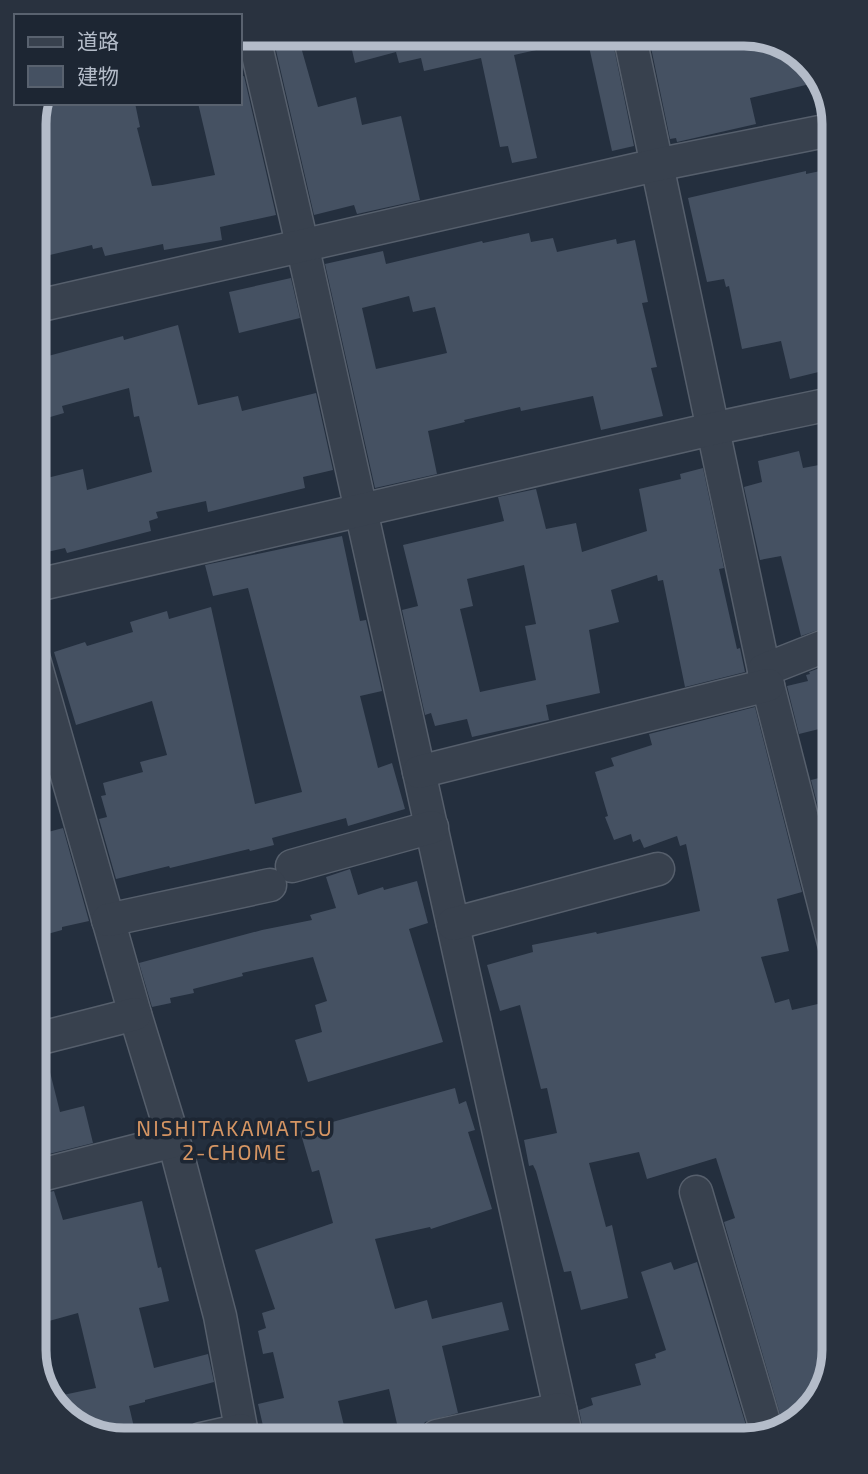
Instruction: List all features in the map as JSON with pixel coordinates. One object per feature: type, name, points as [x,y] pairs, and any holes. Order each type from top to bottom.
[{"type":"street","points":[[256,46],[564,1422],[510,1428]]},
{"type":"street","points":[[632,46],[766,678],[822,896]]},
{"type":"street","points":[[46,304],[656,165],[822,132]]},
{"type":"street","points":[[46,583],[822,406]]},
{"type":"street","points":[[419,772],[766,678],[822,649]]},
{"type":"street","points":[[46,702],[174,1141],[220,1316],[241,1428]]},
{"type":"street","points":[[108,920],[281,876],[432,827]]},
{"type":"street","points":[[453,924],[658,869]]},
{"type":"street","points":[[46,1037],[135,1014]]},
{"type":"street","points":[[46,1174],[174,1141]]},
{"type":"street","points":[[696,1192],[765,1426]]},
{"type":"building","points":[[275,46],[301,46],[318,107],[356,97],[362,125],[401,116],[420,200],[357,214],[354,205],[314,215]]},
{"type":"building","points":[[351,46],[554,46],[514,55],[537,158],[512,163],[508,146],[500,147],[481,58],[424,71],[421,58],[399,63],[396,52],[355,63]]},
{"type":"building","points":[[589,46],[614,46],[634,146],[612,151]]},
{"type":"building","points":[[651,46],[760,47],[788,59],[803,72],[811,84],[750,98],[756,124],[677,142],[676,138],[670,139]]},
{"type":"building","points":[[242,76],[276,215],[220,227],[222,240],[164,250],[163,244],[105,256],[102,247],[93,249],[92,245],[46,256],[48,105],[135,105],[140,127],[137,128],[152,186],[162,185],[215,175],[198,105],[242,105]]},
{"type":"building","points":[[806,171],[806,174],[822,171],[822,371],[790,379],[781,341],[742,349],[729,286],[726,287],[724,279],[707,282],[688,198]]},
{"type":"building","points":[[529,233],[531,242],[553,238],[557,252],[616,239],[617,244],[635,240],[648,302],[642,303],[657,367],[651,368],[663,416],[601,430],[593,396],[521,411],[520,407],[464,420],[465,422],[428,431],[437,474],[375,488],[325,264],[383,251],[386,264],[482,241],[483,243]],"holes":[[[409,296],[413,312],[435,307],[447,353],[376,369],[362,308]]]},
{"type":"building","points":[[291,278],[300,318],[239,333],[229,292]]},
{"type":"building","points":[[178,325],[198,405],[238,396],[242,411],[316,393],[333,470],[303,477],[305,488],[208,512],[206,501],[156,512],[158,518],[149,521],[151,531],[67,553],[65,548],[46,552],[46,488],[49,488],[47,478],[83,469],[87,490],[152,472],[139,416],[134,417],[129,388],[62,406],[64,413],[46,418],[46,357],[123,336],[124,340]]},
{"type":"building","points":[[799,451],[803,468],[822,464],[822,629],[801,636],[781,556],[760,560],[744,487],[762,482],[758,461]]},
{"type":"building","points":[[703,468],[724,568],[719,569],[737,649],[740,648],[745,672],[685,687],[663,580],[658,581],[657,575],[611,590],[619,622],[589,630],[600,693],[546,705],[549,720],[472,737],[467,719],[435,726],[431,713],[425,715],[402,610],[418,606],[403,545],[504,521],[498,497],[536,489],[546,529],[576,523],[582,552],[647,531],[639,489],[681,479],[680,474]],"holes":[[[524,565],[536,624],[525,626],[536,680],[480,692],[460,609],[473,606],[467,579]]]},
{"type":"building","points":[[342,536],[360,621],[366,620],[382,691],[360,696],[378,768],[392,763],[405,809],[348,826],[346,818],[272,838],[274,845],[116,879],[99,819],[107,817],[101,796],[106,795],[103,783],[143,772],[140,762],[167,755],[152,701],[76,725],[54,652],[85,642],[87,646],[133,632],[130,622],[167,611],[169,619],[211,607],[255,804],[302,792],[248,588],[213,596],[205,565]]},
{"type":"building","points":[[822,667],[822,728],[799,734],[787,686],[808,681],[806,675],[810,674],[809,672]]},
{"type":"building","points":[[755,707],[802,892],[777,899],[789,951],[761,957],[775,1003],[789,999],[792,1010],[822,1003],[822,1361],[809,1394],[796,1409],[781,1419],[724,1222],[735,1218],[716,1158],[647,1179],[639,1152],[589,1163],[606,1227],[612,1225],[628,1298],[581,1310],[571,1271],[564,1272],[536,1171],[533,1165],[529,1166],[524,1140],[557,1133],[547,1088],[541,1089],[520,1005],[500,1011],[487,965],[533,952],[532,945],[596,932],[597,934],[700,911],[686,844],[680,846],[677,836],[644,848],[640,839],[633,842],[631,834],[614,840],[605,817],[608,816],[595,772],[614,766],[611,758],[652,745],[649,734]]},
{"type":"building","points":[[822,777],[822,822],[811,780]]},
{"type":"building","points":[[63,828],[89,921],[62,927],[62,930],[46,934],[46,833]]},
{"type":"building","points":[[350,869],[358,895],[417,881],[428,923],[409,929],[443,1042],[308,1082],[295,1040],[322,1032],[315,1005],[327,1001],[313,957],[242,973],[243,976],[193,989],[194,993],[170,998],[171,1003],[152,1007],[139,963],[262,930],[312,920],[310,915],[336,908],[326,877]]},
{"type":"building","points":[[46,1056],[60,1112],[84,1106],[93,1143],[46,1155]]},
{"type":"building","points":[[455,1088],[459,1104],[466,1101],[475,1130],[468,1132],[492,1209],[431,1229],[430,1227],[375,1239],[395,1309],[427,1300],[432,1319],[502,1302],[509,1330],[442,1346],[458,1413],[425,1422],[421,1428],[398,1428],[389,1389],[338,1401],[345,1428],[263,1428],[258,1404],[284,1398],[273,1352],[263,1354],[258,1331],[266,1328],[262,1313],[275,1309],[255,1250],[333,1223],[319,1170],[312,1172],[300,1131]]},
{"type":"building","points":[[54,1191],[63,1220],[142,1201],[169,1301],[139,1308],[154,1368],[208,1354],[214,1382],[129,1406],[134,1428],[98,1424],[80,1415],[65,1402],[60,1396],[96,1388],[78,1313],[49,1321],[46,1311],[46,1193]]},
{"type":"building","points":[[671,1262],[674,1270],[697,1262],[747,1428],[583,1428],[579,1410],[593,1405],[591,1398],[641,1385],[635,1364],[656,1358],[655,1354],[666,1350],[641,1272]]},
{"type":"district","name":"NISHITAKAMATSU 2-CHOME","points":[[235,1139]]}]
